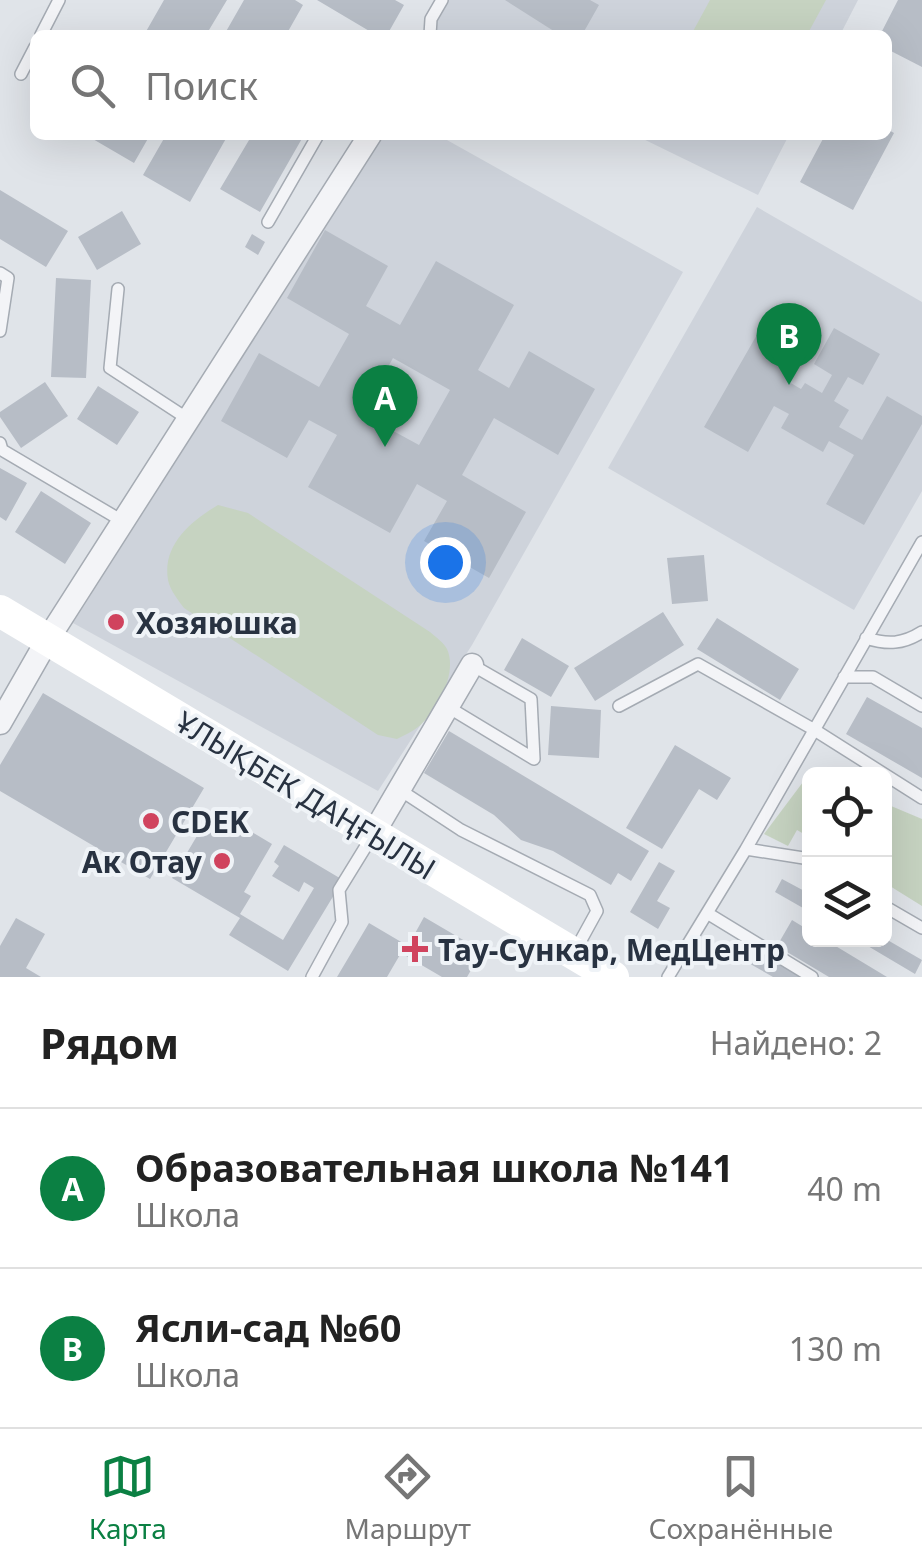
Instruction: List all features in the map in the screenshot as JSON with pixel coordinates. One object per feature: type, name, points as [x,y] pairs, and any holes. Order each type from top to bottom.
[{"type":"street","points":[[0,723],[48,640],[367,140]]},
{"type":"street","name":"ҰЛЫҚБЕК ДАҢҒЫЛЫ","points":[[0,611],[613,977]]},
{"type":"street","points":[[372,836],[472,664]]},
{"type":"lane","points":[[44,30],[60,0]]},
{"type":"lane","points":[[430,30],[436,2]]},
{"type":"lane","points":[[21,74],[30,57]]},
{"type":"lane","points":[[268,222],[315,140]]},
{"type":"lane","points":[[0,273],[8,278],[0,331]]},
{"type":"lane","points":[[118,288],[110,368],[188,419]]},
{"type":"lane","points":[[0,443],[2,450],[124,522]]},
{"type":"lane","points":[[668,977],[922,542]]},
{"type":"lane","points":[[866,638],[881,643],[906,642],[922,632]]},
{"type":"lane","points":[[448,707],[534,759],[531,699],[472,664]]},
{"type":"lane","points":[[619,706],[698,664],[922,798]]},
{"type":"lane","points":[[844,677],[873,676],[922,706]]},
{"type":"lane","points":[[400,790],[461,830],[590,895],[597,911],[573,954]]},
{"type":"lane","points":[[312,977],[342,922],[339,890],[372,836]]},
{"type":"lane","points":[[746,849],[802,858]]},
{"type":"lane","points":[[892,911],[922,928]]},
{"type":"lane","points":[[708,912],[812,977]]},
{"type":"shaded area","points":[[449,0],[858,0],[843,30],[433,30]]},
{"type":"shaded area","points":[[381,140],[447,140],[683,272],[472,645],[378,791],[73,623]]},
{"type":"shaded area","points":[[645,140],[786,140],[758,195]]},
{"type":"shaded area","points":[[757,207],[922,302],[922,491],[854,610],[608,468]]},
{"type":"green space","points":[[710,0],[826,0],[810,30],[694,30]]},
{"type":"green space","points":[[218,505],[248,513],[444,645],[450,659],[448,680],[432,712],[418,727],[397,739],[378,735],[184,608],[169,584],[169,556],[181,535]]},
{"type":"green space","points":[[802,783],[802,833],[797,830],[788,846],[764,834]]},
{"type":"green space","points":[[892,806],[922,819],[922,906],[892,887]]},
{"type":"building","points":[[164,0],[227,0],[209,30],[147,30]]},
{"type":"building","points":[[244,0],[295,0],[303,5],[289,30],[227,30]]},
{"type":"building","points":[[317,0],[395,0],[404,5],[390,30],[368,30]]},
{"type":"building","points":[[505,0],[590,0],[599,5],[585,30],[552,30]]},
{"type":"building","points":[[898,0],[922,0],[922,67],[892,52],[892,30],[883,30]]},
{"type":"building","points":[[95,140],[147,140],[134,163]]},
{"type":"building","points":[[163,140],[225,140],[190,202],[143,175]]},
{"type":"building","points":[[249,140],[301,140],[260,212],[220,189]]},
{"type":"building","points":[[822,140],[890,140],[853,210],[800,182]]},
{"type":"building","points":[[0,190],[68,231],[46,267],[0,239]]},
{"type":"building","points":[[122,211],[141,244],[97,270],[78,237]]},
{"type":"building","points":[[325,230],[388,266],[366,306],[400,325],[436,261],[514,305],[478,370],[509,388],[529,351],[595,389],[558,455],[494,418],[462,475],[526,512],[489,578],[424,541],[447,501],[417,484],[390,533],[308,487],[337,435],[309,420],[287,458],[221,421],[259,353],[319,387],[349,334],[287,298]],"holes":[[[393,358],[450,390],[419,445],[362,414]]]},
{"type":"building","points":[[252,234],[265,242],[258,255],[245,247]]},
{"type":"building","points":[[56,278],[91,280],[86,378],[51,377]]},
{"type":"building","points":[[766,319],[810,344],[789,382],[801,389],[805,383],[822,393],[832,375],[814,364],[834,328],[880,354],[863,385],[848,377],[834,401],[849,410],[839,427],[862,440],[887,396],[922,416],[922,424],[864,525],[826,504],[854,455],[829,441],[823,452],[781,428],[789,414],[774,406],[748,452],[704,427]]},
{"type":"building","points":[[45,382],[68,416],[21,448],[0,412]]},
{"type":"building","points":[[98,386],[139,412],[117,445],[77,419]]},
{"type":"building","points":[[0,468],[27,483],[6,521],[0,517]]},
{"type":"building","points":[[41,491],[91,523],[65,564],[15,532]]},
{"type":"building","points":[[704,555],[708,601],[672,604],[667,558]]},
{"type":"building","points":[[663,612],[684,645],[595,701],[574,668]]},
{"type":"building","points":[[717,618],[799,669],[780,700],[697,649]]},
{"type":"building","points":[[522,638],[569,666],[551,697],[504,670]]},
{"type":"building","points":[[43,693],[204,788],[150,879],[0,791],[0,765]]},
{"type":"building","points":[[867,697],[922,728],[922,778],[846,734]]},
{"type":"building","points":[[551,706],[601,710],[599,758],[548,755]]},
{"type":"building","points":[[449,731],[649,851],[631,881],[618,873],[611,885],[553,851],[521,840],[494,815],[424,773]]},
{"type":"building","points":[[675,745],[731,778],[717,800],[699,789],[662,849],[626,828]]},
{"type":"building","points":[[213,809],[272,844],[244,892],[251,896],[240,914],[283,940],[314,888],[304,882],[299,892],[272,876],[279,866],[274,862],[284,845],[343,880],[288,971],[229,935],[240,918],[172,878]]},
{"type":"building","points":[[659,862],[675,871],[657,901],[670,908],[658,929],[630,912]]},
{"type":"building","points":[[782,879],[802,890],[802,907],[775,892]]},
{"type":"building","name":"Тау-Сункар, МедЦентр","points":[[424,917],[482,951],[467,977],[442,977],[401,953],[387,977],[337,977],[369,923],[408,946]]},
{"type":"building","points":[[16,918],[45,934],[26,968],[41,977],[0,977],[0,946]]},
{"type":"building","points":[[792,920],[802,926],[802,947],[837,947],[887,977],[829,977],[777,946]]},
{"type":"building","points":[[746,943],[804,977],[773,977],[738,957]]},
{"type":"building","points":[[892,943],[922,960],[915,974],[869,947],[892,947]]},
{"type":"place","name":"Ясли-сад №60","points":[[789,385]]},
{"type":"place","name":"Образовательная школа №141","points":[[385,447]]},
{"type":"place","name":"Хозяюшка","points":[[116,622]]},
{"type":"place","name":"CDEK","points":[[151,821]]},
{"type":"place","name":"Ак Отау","points":[[222,861]]},
{"type":"place","name":"Тау-Сункар, МедЦентр","points":[[415,949]]}]
